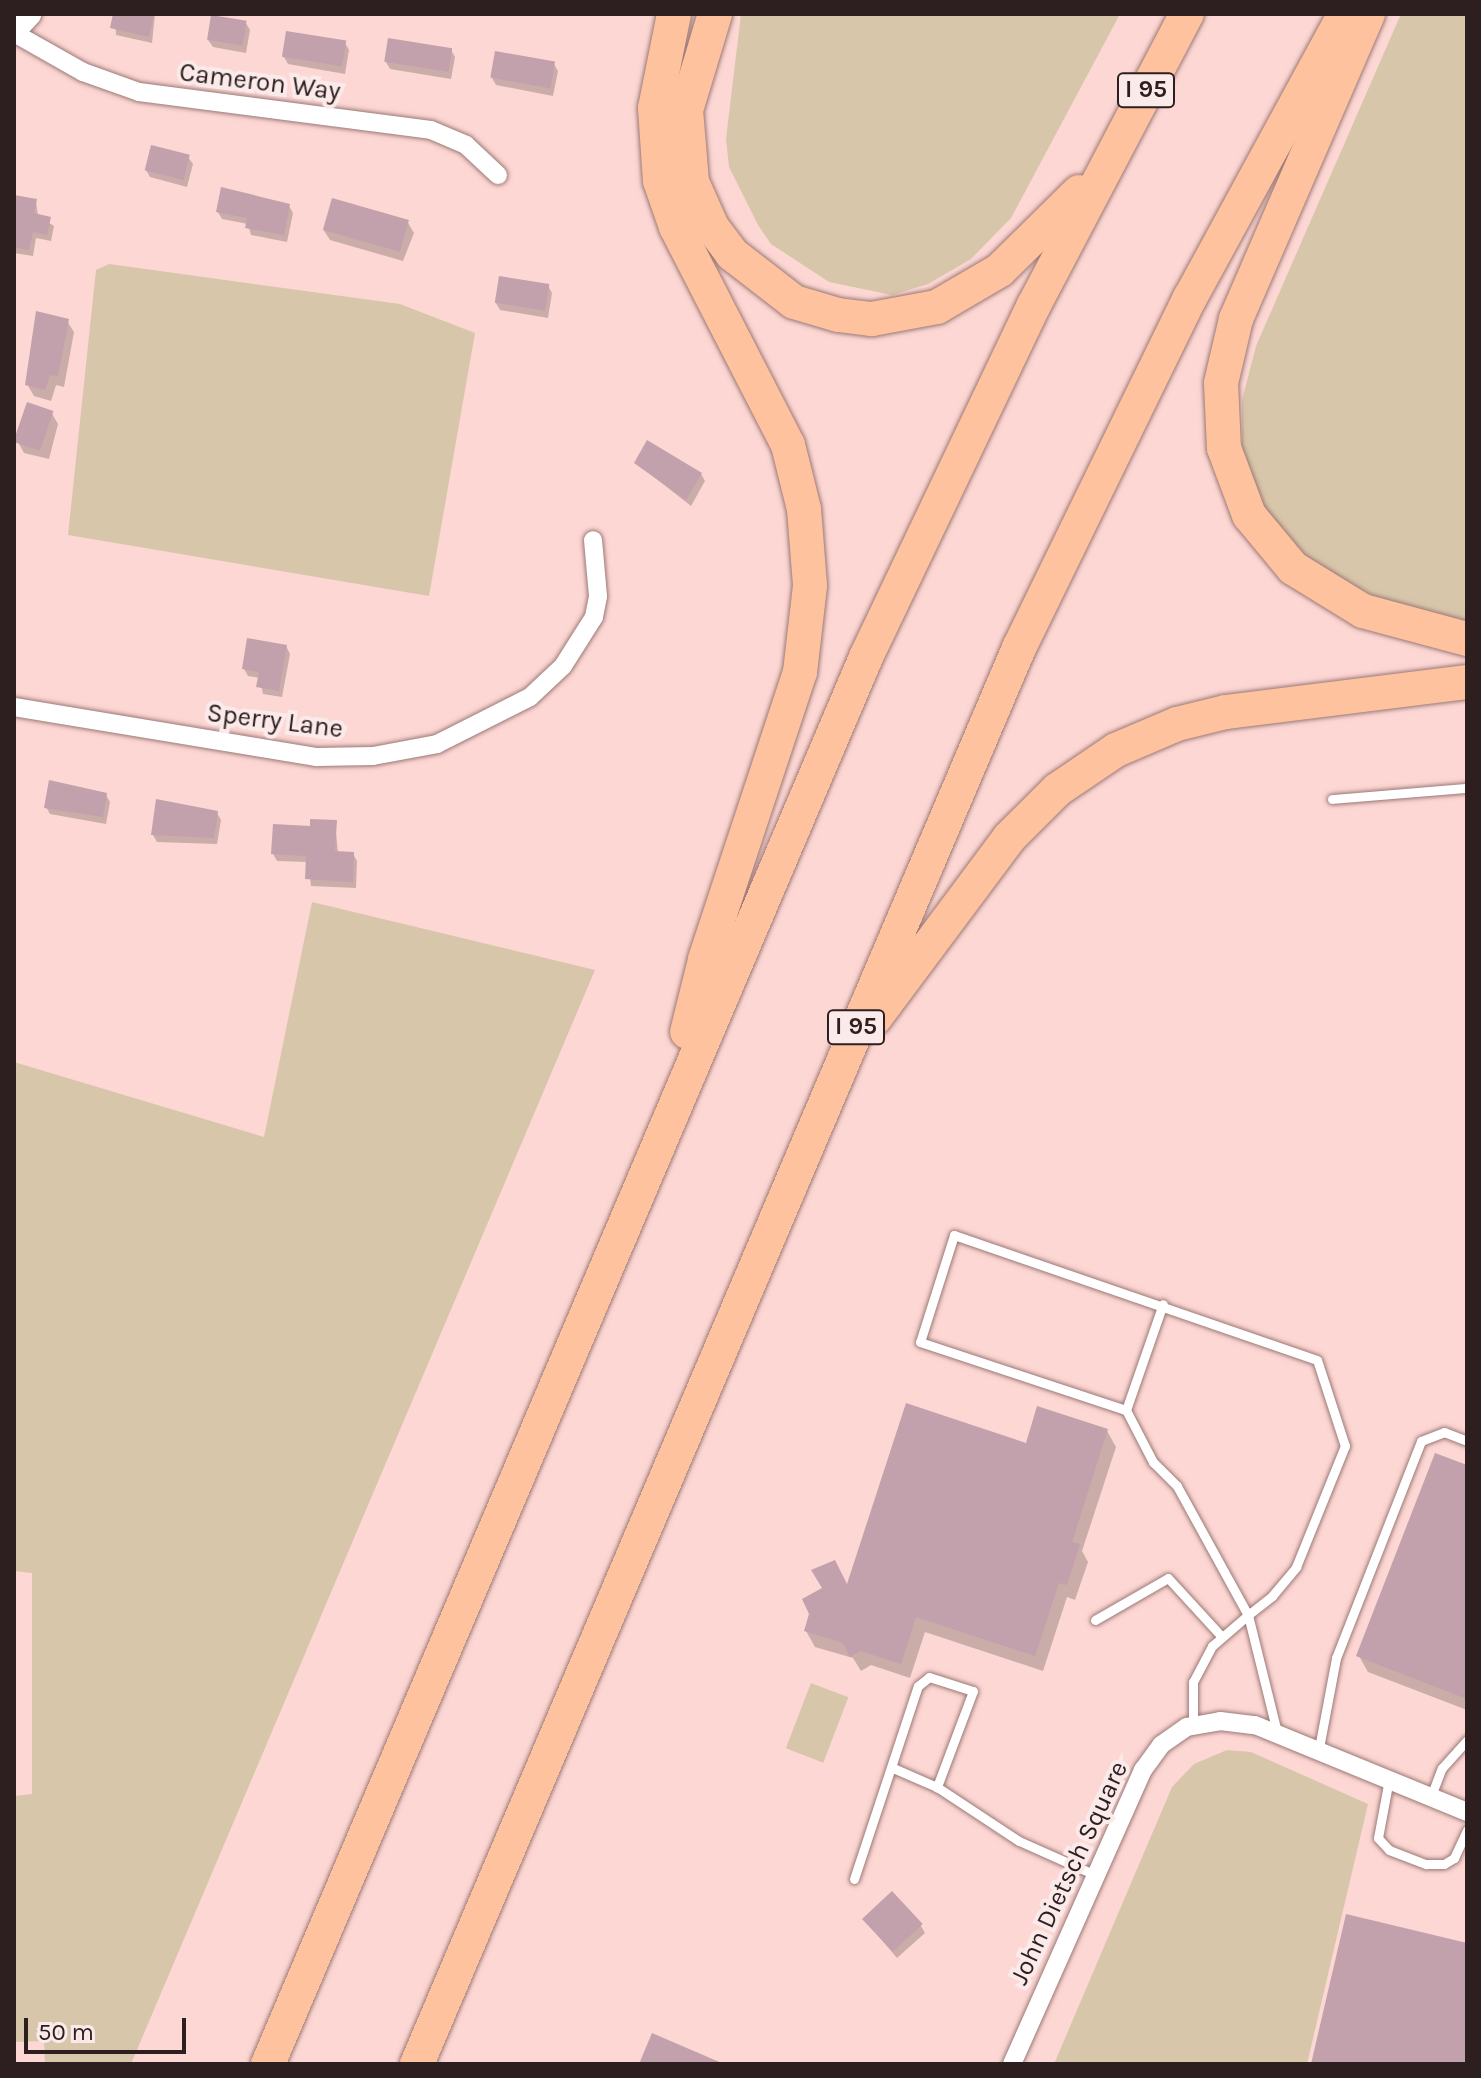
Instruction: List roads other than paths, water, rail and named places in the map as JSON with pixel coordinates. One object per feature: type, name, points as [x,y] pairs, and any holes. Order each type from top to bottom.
[{"type":"highway","points":[[664,1129],[705,960],[800,672],[810,586],[804,509],[788,445],[676,227],[660,181],[655,108],[674,14]]},
{"type":"highway","points":[[715,14],[686,110],[692,182],[712,227],[732,254],[768,287],[809,307],[872,319],[914,314],[951,302],[1012,260],[1105,166]]},
{"type":"highway","name":"I 95","points":[[268,2064],[898,586],[1105,166],[1187,14]]},
{"type":"highway","name":"I 95","points":[[417,2064],[839,1067],[1052,577],[1190,298],[1345,14]]},
{"type":"highway","points":[[1368,14],[1236,319],[1221,383],[1224,448],[1249,515],[1293,568],[1363,611],[1467,639]]},
{"type":"highway","points":[[839,1067],[993,857],[1042,804],[1088,767],[1147,736],[1209,716],[1467,682]]},
{"type":"main road","points":[[14,31],[28,14]]},
{"type":"street","name":"Cameron Way","points":[[14,31],[83,72],[139,92],[431,130],[466,145],[498,175]]},
{"type":"street","name":"Sperry Lane","points":[[14,707],[317,757],[373,756],[437,744],[530,697],[563,666],[594,617],[598,596],[593,540]]},
{"type":"street","name":"John Dietsch Square","points":[[1012,2064],[1093,1874],[1143,1770],[1161,1745],[1193,1726],[1220,1721],[1277,1732],[1467,1812]]},
{"type":"lane","points":[[1332,799],[1467,788]]},
{"type":"lane","points":[[1193,1726],[1193,1682],[1222,1637],[1248,1615],[1296,1567],[1345,1446],[1334,1399],[1317,1360],[1163,1304],[954,1235],[920,1342],[1126,1410],[1153,1462],[1177,1486],[1248,1615],[1277,1732]]},
{"type":"lane","points":[[1126,1410],[1163,1304]]},
{"type":"lane","points":[[1319,1748],[1336,1658],[1421,1441],[1444,1432],[1467,1441]]},
{"type":"lane","points":[[1095,1620],[1168,1578],[1222,1637]]},
{"type":"lane","points":[[854,1879],[922,1681],[940,1677],[973,1691],[937,1787]]},
{"type":"lane","points":[[1431,1796],[1442,1768],[1463,1744]]},
{"type":"lane","points":[[893,1768],[937,1787],[1019,1841],[1093,1874]]},
{"type":"lane","points":[[1389,1779],[1378,1838],[1389,1850],[1426,1864],[1444,1864],[1454,1858],[1467,1830]]}]
